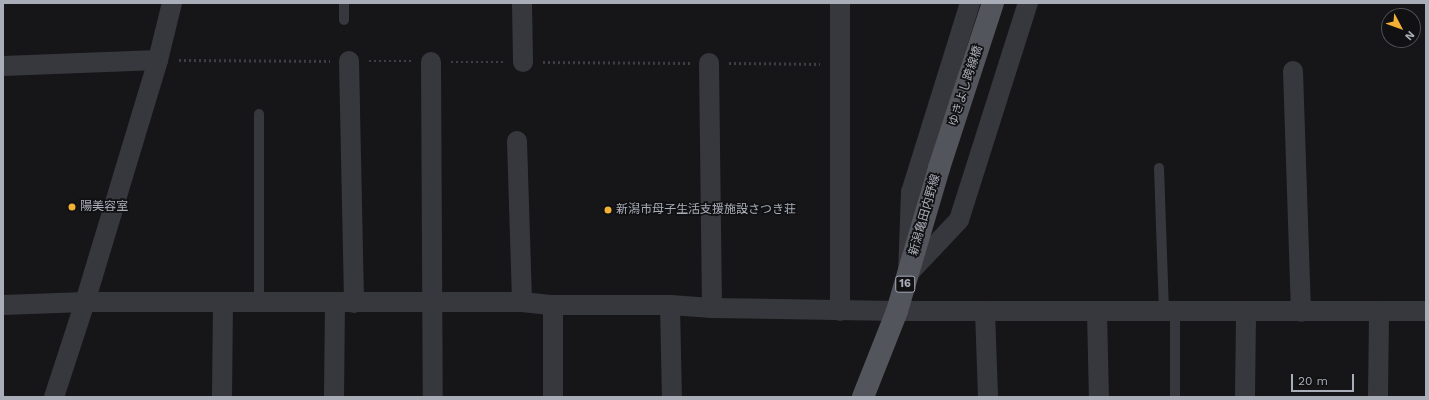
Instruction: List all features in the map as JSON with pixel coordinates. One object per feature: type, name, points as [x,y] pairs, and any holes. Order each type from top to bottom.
[{"type":"main road","name":"ゆきよし跨線橋","points":[[939,168],[993,3]]},
{"type":"main road","name":"新潟亀田内野線","points":[[863,397],[897,311],[939,168]]},
{"type":"street","points":[[54,397],[85,302],[158,60],[172,3]]},
{"type":"street","points":[[522,3],[523,62]]},
{"type":"street","points":[[840,3],[840,310]]},
{"type":"street","points":[[908,274],[910,192],[970,3]]},
{"type":"street","points":[[908,274],[959,220],[1028,3]]},
{"type":"street","points":[[3,66],[158,60]]},
{"type":"street","points":[[334,397],[344,303],[349,61]]},
{"type":"street","points":[[431,62],[433,397]]},
{"type":"street","points":[[709,63],[712,308]]},
{"type":"street","points":[[1293,71],[1302,312]]},
{"type":"street","points":[[517,141],[522,302]]},
{"type":"street","points":[[3,305],[85,302],[522,302],[553,305],[670,305],[712,308],[897,311],[1426,311]]},
{"type":"street","points":[[222,397],[223,302]]},
{"type":"street","points":[[553,305],[553,397]]},
{"type":"street","points":[[670,305],[672,397]]},
{"type":"street","points":[[985,311],[988,397]]},
{"type":"street","points":[[1096,312],[1099,397]]},
{"type":"street","points":[[1245,397],[1246,312]]},
{"type":"street","points":[[1378,397],[1379,312]]},
{"type":"lane","points":[[344,3],[344,20]]},
{"type":"lane","points":[[259,114],[259,303]]},
{"type":"lane","points":[[1159,168],[1175,397]]},
{"type":"path","points":[[158,60],[840,64]]},
{"type":"place","name":"陽美容室","points":[[72,207]]},
{"type":"place","name":"新潟市母子生活支援施設さつき荘","points":[[608,210]]}]
